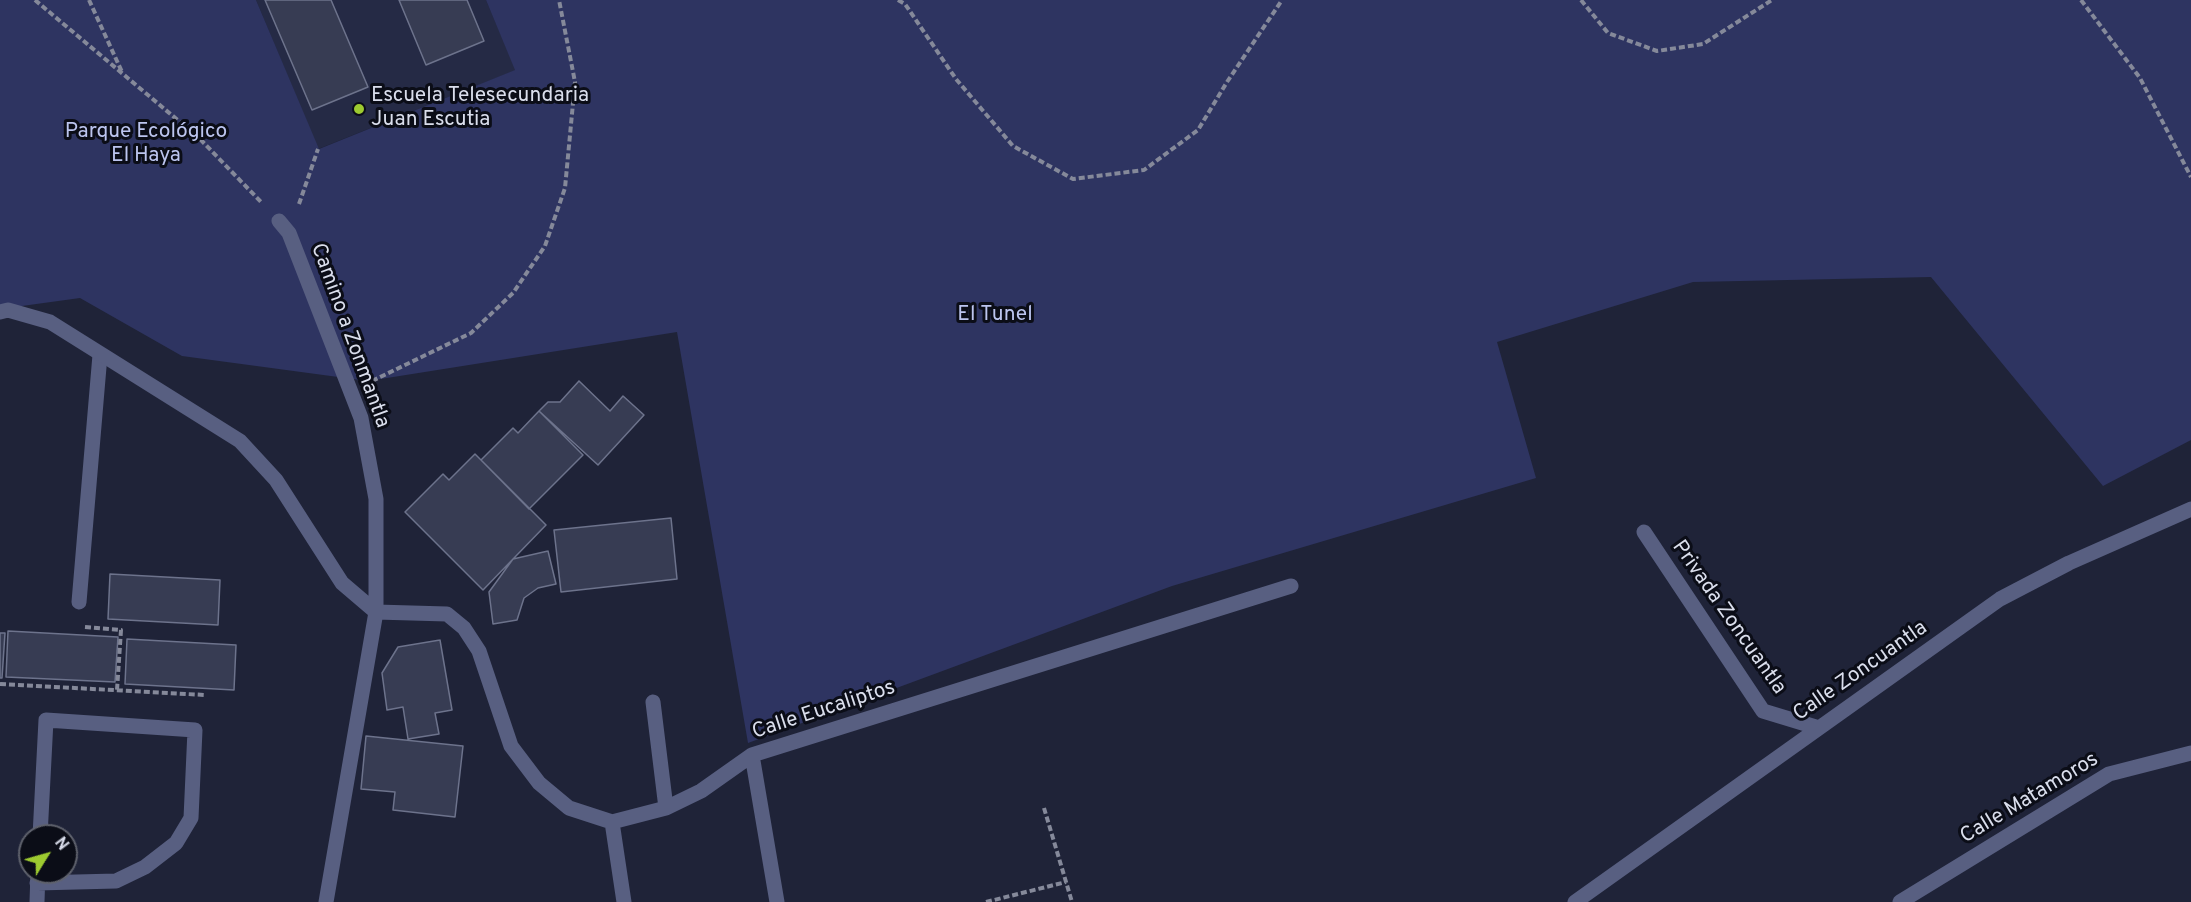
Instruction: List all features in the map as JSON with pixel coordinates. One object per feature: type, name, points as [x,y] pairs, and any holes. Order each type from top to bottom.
[{"type":"street","name":"Camino a Zonmantla","points":[[284,227],[361,418],[376,499],[376,612],[326,902]]},
{"type":"street","points":[[0,312],[8,310],[50,322],[240,441],[276,480],[342,583],[376,612],[447,614],[465,628],[479,651],[511,746],[539,783],[569,808],[612,822],[624,902]]},
{"type":"street","points":[[79,602],[100,355]]},
{"type":"street","name":"Calle Zoncuantla","points":[[1575,902],[2000,599],[2068,562],[2191,509]]},
{"type":"street","name":"Privada Zoncuantla","points":[[1644,532],[1763,711],[1819,728]]},
{"type":"street","name":"Calle Eucaliptos","points":[[612,822],[666,808],[701,791],[752,755],[1291,586]]},
{"type":"street","points":[[653,702],[666,808]]},
{"type":"street","points":[[41,824],[46,720],[195,730],[191,818],[176,843],[145,867],[116,881],[78,879]]},
{"type":"street","name":"Calle Matamoros","points":[[1900,902],[2109,774],[2191,753]]},
{"type":"street","points":[[752,755],[777,902]]},
{"type":"street","points":[[37,902],[38,884]]},
{"type":"path","points":[[35,0],[199,138],[284,227],[318,149]]},
{"type":"path","points":[[89,0],[124,75]]},
{"type":"path","points":[[350,391],[471,333],[513,293],[545,246],[565,188],[575,82],[559,0]]},
{"type":"path","points":[[898,0],[905,4],[956,79],[1013,146],[1073,179],[1144,170],[1198,130],[1282,0]]},
{"type":"path","points":[[1581,0],[1608,33],[1657,51],[1703,44],[1772,0]]},
{"type":"path","points":[[2081,0],[2140,78],[2191,177]]},
{"type":"path","points":[[79,602],[76,627],[121,630],[117,690]]},
{"type":"path","points":[[0,684],[205,695]]},
{"type":"path","points":[[1044,808],[1072,902]]},
{"type":"path","points":[[986,902],[1066,882]]},
{"type":"shaded area","name":"Escuela Telesecundaria Juan Escutia","points":[[256,0],[486,0],[516,70],[318,149]]},
{"type":"green space","name":"El Tunel","points":[[0,0],[256,0],[319,149],[515,70],[486,0],[2191,0],[2191,440],[2103,486],[1931,277],[1693,282],[1497,342],[1536,478],[1172,586],[748,743],[677,332],[368,381],[182,356],[80,298],[0,309]]},
{"type":"building","points":[[265,0],[331,0],[368,87],[312,110]]},
{"type":"building","points":[[399,0],[467,0],[484,41],[426,65]]},
{"type":"building","points":[[579,381],[610,411],[623,396],[644,415],[598,465],[539,411],[548,402],[560,402]]},
{"type":"building","points":[[539,411],[583,455],[529,509],[481,460],[513,428],[518,433]]},
{"type":"building","points":[[475,454],[546,525],[483,590],[405,512],[443,474],[449,480]]},
{"type":"building","points":[[671,518],[677,579],[561,592],[554,530]]},
{"type":"building","points":[[548,551],[556,584],[538,588],[524,598],[517,620],[493,624],[489,592],[513,559]]},
{"type":"building","points":[[110,574],[220,580],[218,625],[108,619]]},
{"type":"building","points":[[8,631],[118,637],[115,682],[6,677]]},
{"type":"building","points":[[0,633],[5,633],[2,678],[0,678]]},
{"type":"building","points":[[127,639],[236,645],[234,690],[125,684]]},
{"type":"building","points":[[440,640],[452,710],[435,713],[439,734],[408,739],[403,707],[387,710],[382,673],[398,647]]},
{"type":"building","points":[[366,736],[463,746],[455,817],[393,810],[395,792],[361,789]]},
{"type":"place","name":"Escuela Telesecundaria Juan Escutia","points":[[359,109]]},
{"type":"park label","name":"Parque Ecológico El Haya","points":[[146,145]]}]
